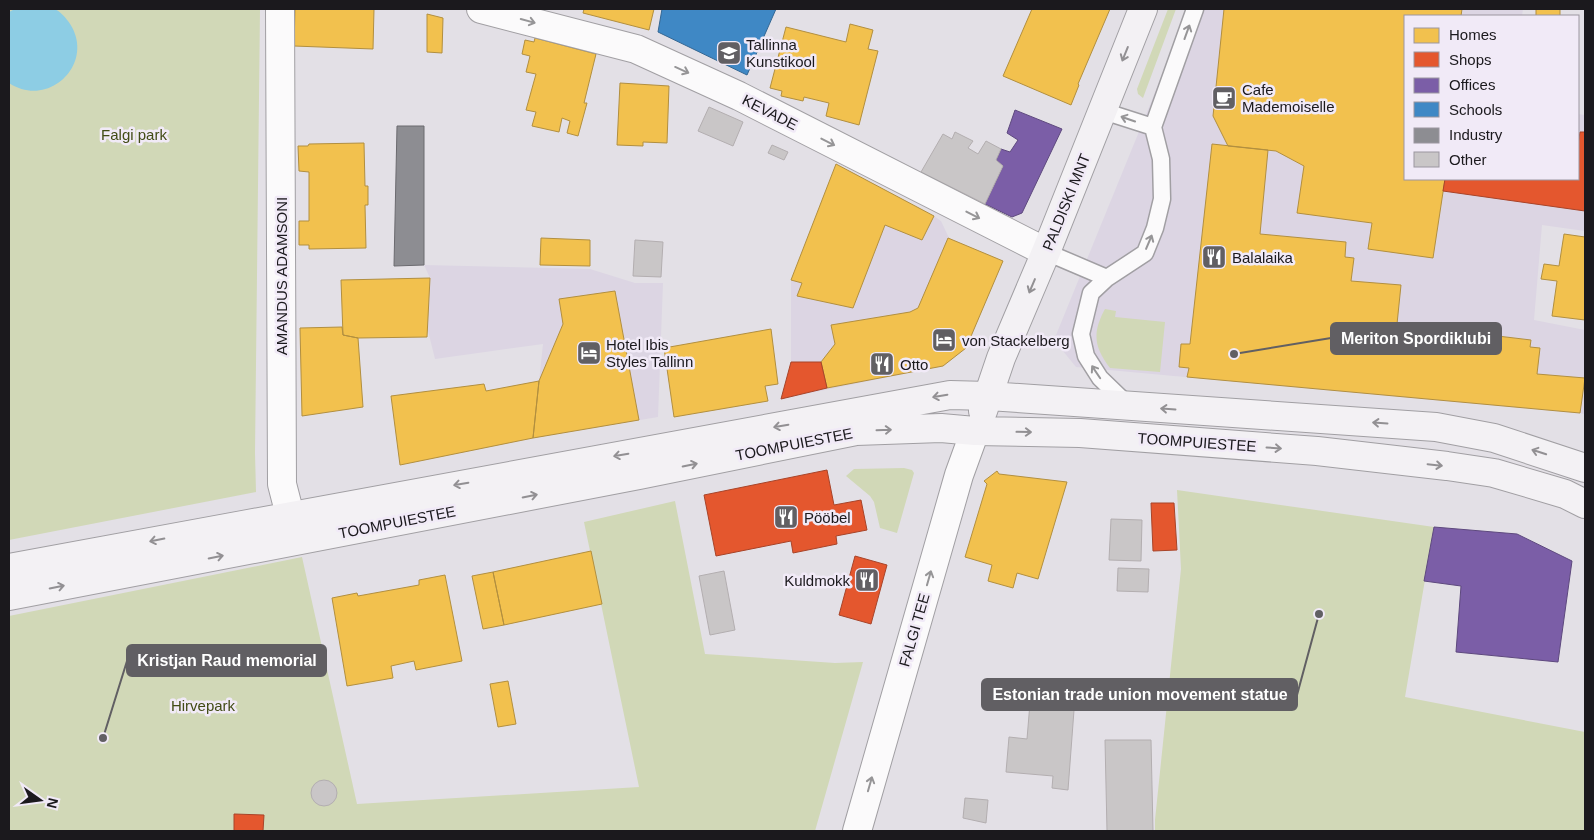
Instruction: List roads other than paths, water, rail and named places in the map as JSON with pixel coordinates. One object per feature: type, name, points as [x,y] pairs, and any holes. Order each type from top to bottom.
[{"type":"main road","name":"PALDISKI MNT","points":[[975,431],[1001,358],[1046,252],[1143,9]]},
{"type":"main road","name":"TOOMPUIESTEE","points":[[9,568],[950,395],[989,396],[1436,427],[1494,438],[1585,468]]},
{"type":"main road","name":"TOOMPUIESTEE","points":[[9,596],[648,474],[856,431],[941,428],[975,431],[1080,433],[1316,452],[1447,466],[1494,474],[1565,494],[1585,504]]},
{"type":"street","name":"AMANDUS ADAMSONI","points":[[280,9],[282,484],[290,515],[293,542]]},
{"type":"street","name":"KEVADE","points":[[481,9],[636,49],[739,96],[1046,252]]},
{"type":"street","name":"FALGI TEE","points":[[857,831],[959,475],[975,431]]},
{"type":"lane","points":[[1130,406],[1100,378],[1086,356],[1081,334],[1091,293],[1107,278],[1145,252],[1155,228],[1162,199],[1160,159],[1153,127],[1195,9]]},
{"type":"lane","points":[[1103,111],[1153,127]]},
{"type":"lane","points":[[1046,252],[1107,278]]},
{"type":"water","points":[[50,8],[56,10],[68,21],[76,36],[77,51],[73,65],[65,77],[54,86],[40,90],[25,90],[9,83],[9,12],[15,9]]},
{"type":"place","name":"Tallinna Kunstikool","points":[[729,53]]},
{"type":"place","name":"Cafe Mademoiselle","points":[[1224,98]]},
{"type":"place","name":"Balalaika","points":[[1214,257]]},
{"type":"place","name":"von Stackelberg","points":[[944,340]]},
{"type":"place","name":"Hotel Ibis Styles Tallinn","points":[[589,353]]},
{"type":"place","name":"Meriton Spordiklubi","points":[[1234,354]]},
{"type":"place","name":"Otto","points":[[882,364]]},
{"type":"place","name":"Pööbel","points":[[786,517]]},
{"type":"place","name":"Kuldmokk","points":[[867,580]]},
{"type":"place","name":"Estonian trade union movement statue","points":[[1319,614]]},
{"type":"place","name":"Kristjan Raud memorial","points":[[103,738]]},
{"type":"park label","name":"Falgi park","points":[[134,134]]},
{"type":"park label","name":"Hirvepark","points":[[203,705]]}]
